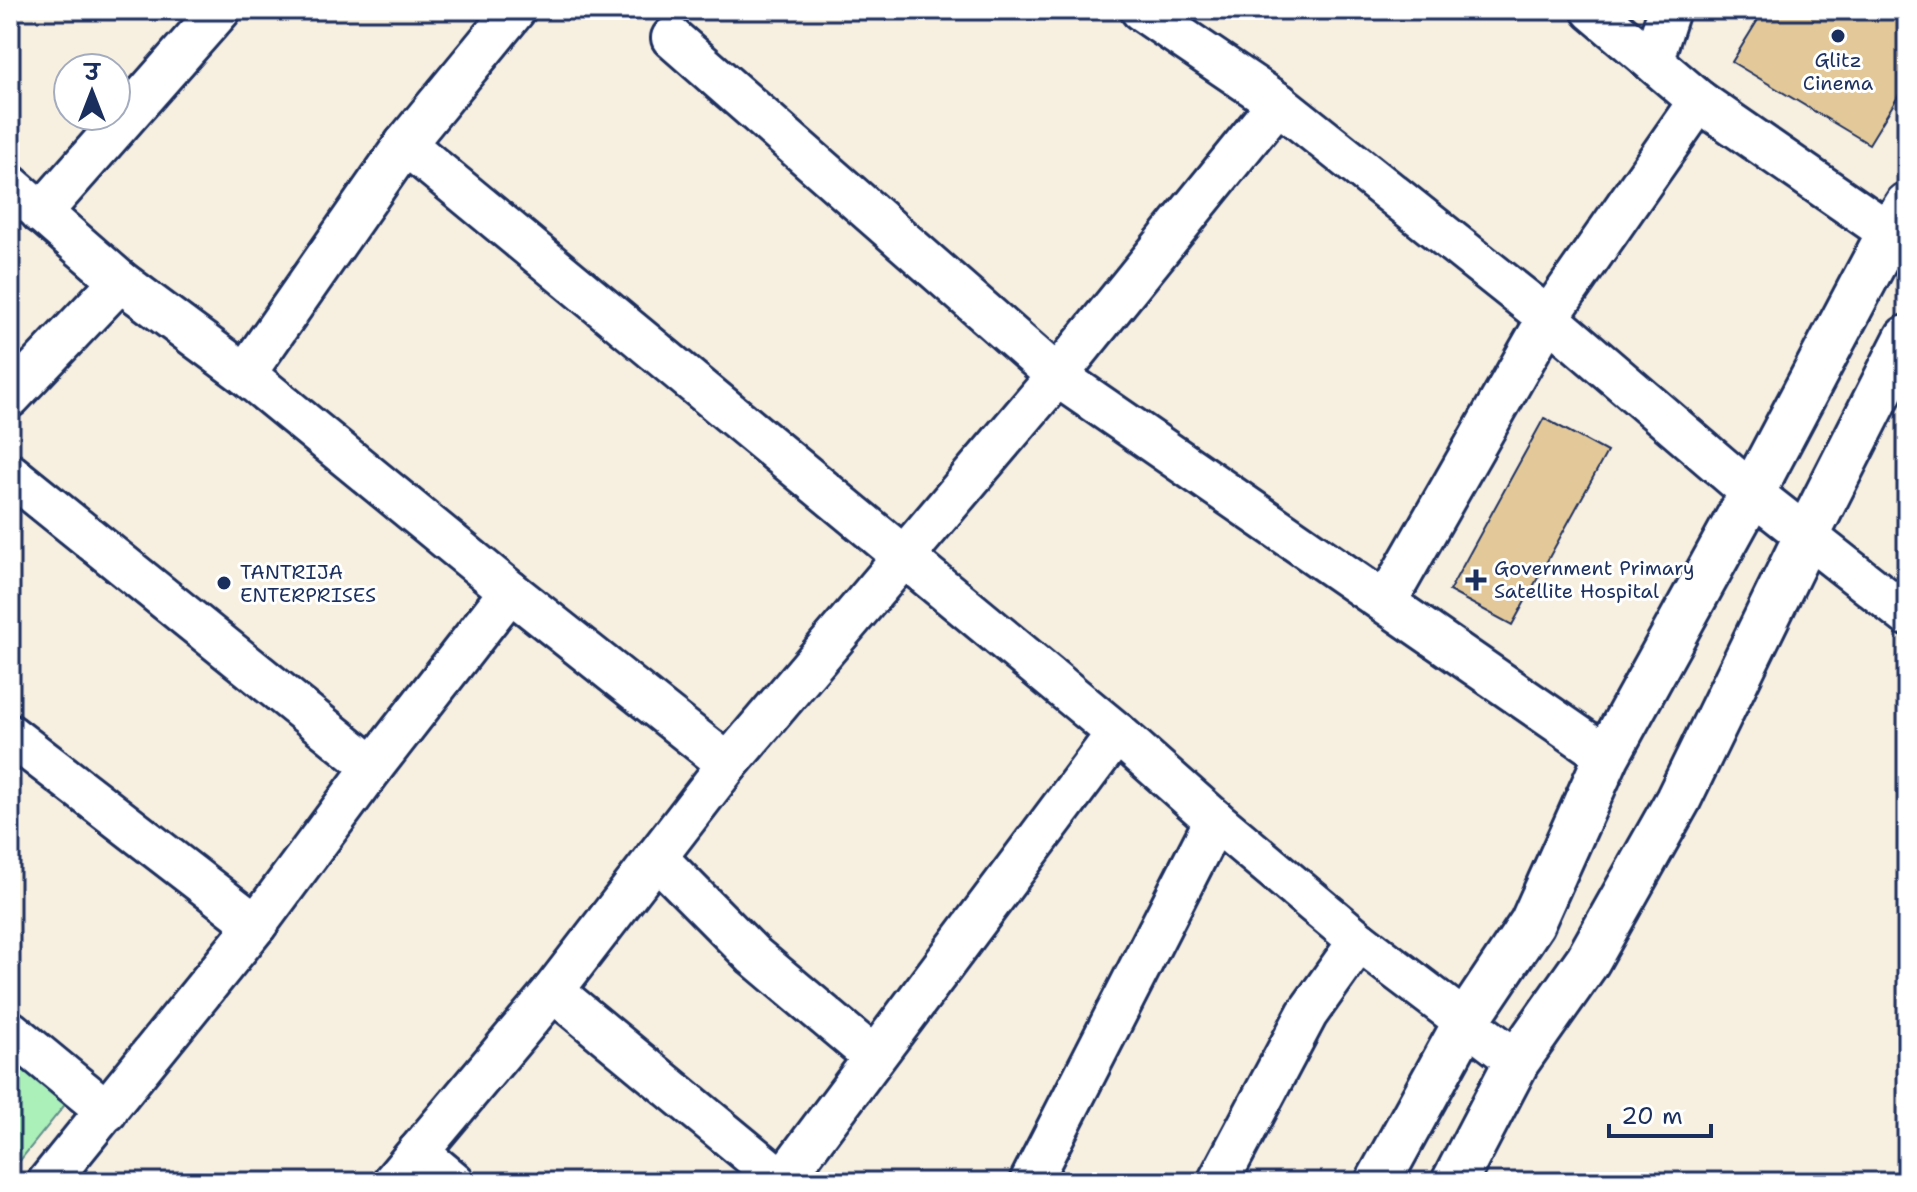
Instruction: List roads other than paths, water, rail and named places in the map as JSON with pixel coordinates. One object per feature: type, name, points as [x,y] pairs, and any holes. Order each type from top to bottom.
[{"type":"street","points":[[41,213],[220,10]]},
{"type":"street","points":[[245,374],[405,144],[515,10]]},
{"type":"street","points":[[1141,10],[1278,103],[1548,318],[1752,493],[1907,615]]},
{"type":"street","points":[[1378,1182],[1467,1020],[1532,923],[1607,756],[1901,227],[1699,101],[1592,10]]},
{"type":"street","points":[[1653,59],[1669,10]]},
{"type":"street","points":[[672,38],[1057,376],[1607,756]]},
{"type":"street","points":[[1386,602],[1548,318],[1699,101]]},
{"type":"street","points":[[454,1182],[406,1167],[553,991],[728,764],[1057,376],[1278,103]]},
{"type":"street","points":[[405,144],[1117,733],[1359,941],[1467,1020],[1517,1061]]},
{"type":"street","points":[[10,185],[120,281],[245,374],[728,764]]},
{"type":"street","points":[[10,397],[120,281]]},
{"type":"street","points":[[1454,1182],[1517,1061],[1588,960],[1678,800],[1907,338]]},
{"type":"street","points":[[10,474],[373,767]]},
{"type":"street","points":[[48,1182],[256,925],[373,767],[510,591]]},
{"type":"street","points":[[553,991],[783,1181],[1117,733]]},
{"type":"street","points":[[10,735],[256,925]]},
{"type":"street","points":[[1030,1182],[1215,820]]},
{"type":"street","points":[[656,857],[754,956],[874,1057]]},
{"type":"street","points":[[1218,1182],[1307,1014],[1359,941]]},
{"type":"street","points":[[10,1031],[107,1111]]},
{"type":"place","name":"Glitz Cinema","points":[[1838,36]]},
{"type":"place","name":"Government Primary Satellite Hospital","points":[[1476,580]]},
{"type":"place","name":"TANTRIJA ENTERPRISES","points":[[224,583]]}]
